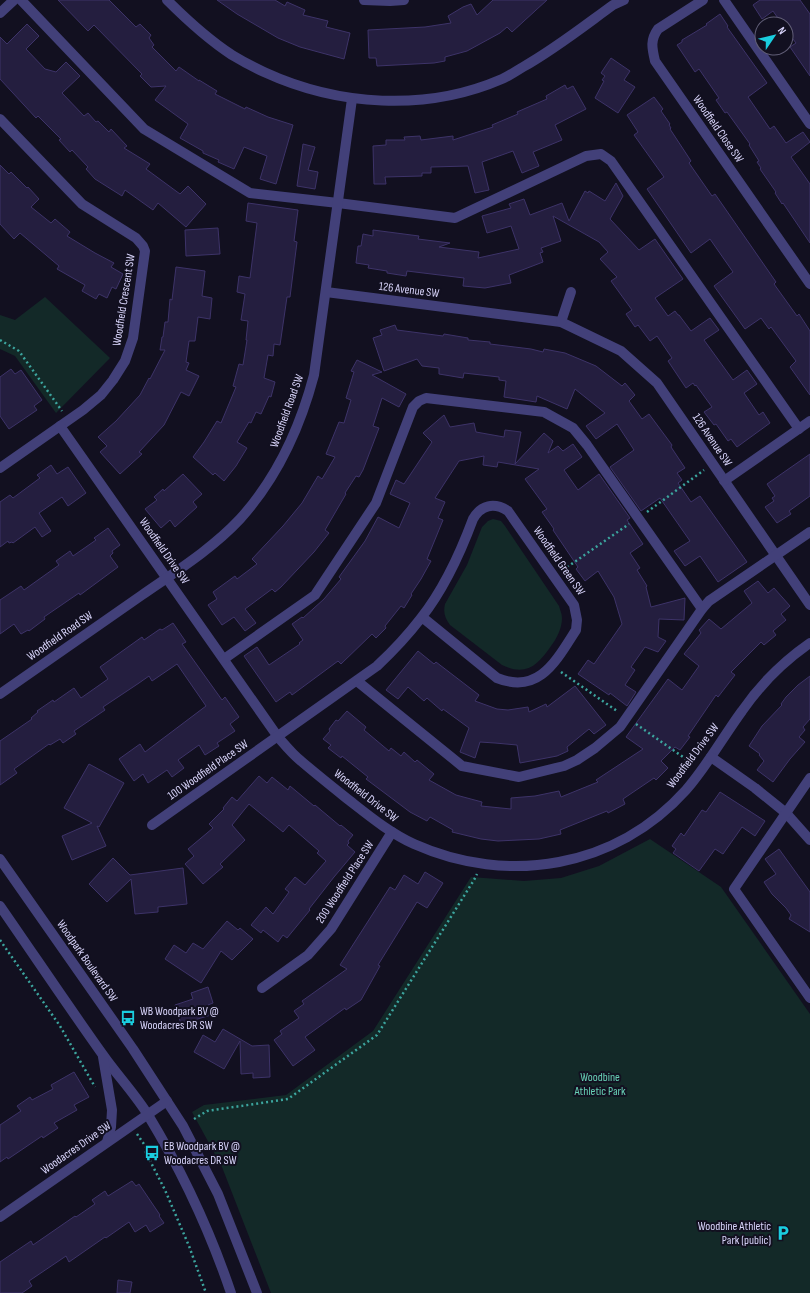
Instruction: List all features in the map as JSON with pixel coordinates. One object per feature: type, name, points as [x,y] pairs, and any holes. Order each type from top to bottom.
[{"type":"street","points":[[0,13],[14,0]]},
{"type":"street","points":[[21,0],[144,129],[250,193],[455,218],[586,156],[601,154],[611,161],[799,429]]},
{"type":"street","points":[[167,0],[208,37],[233,56],[287,82],[323,93],[352,99],[388,101],[451,95],[503,78],[540,58],[616,3],[624,0]]},
{"type":"street","points":[[364,0],[404,0]]},
{"type":"street","name":"Woodfield Close SW","points":[[703,0],[658,29],[651,47],[655,60],[810,284]]},
{"type":"street","points":[[724,0],[810,124]]},
{"type":"street","name":"Woodfield Road SW","points":[[0,694],[201,553],[240,519],[278,467],[294,436],[314,375],[352,99]]},
{"type":"street","name":"Woodfield Crescent SW","points":[[0,119],[82,204],[136,238],[143,246],[145,251],[133,338],[125,361],[113,380],[101,395],[83,410],[0,468]]},
{"type":"street","name":"126 Avenue SW","points":[[326,292],[561,322],[621,351],[657,383],[810,605]]},
{"type":"street","points":[[561,322],[570,292]]},
{"type":"street","points":[[224,659],[315,595],[376,503],[413,407],[419,400],[426,398],[544,412],[573,428],[587,445],[702,609]]},
{"type":"street","points":[[724,481],[810,421]]},
{"type":"street","name":"Woodfield Drive SW","points":[[60,426],[278,737],[299,760],[373,820],[392,832],[413,844],[457,859],[480,864],[501,866],[544,865],[577,858],[614,844],[647,825],[670,806],[686,790],[761,687],[787,661],[810,643]]},
{"type":"street","name":"Woodfield Green SW","points":[[278,737],[377,666],[406,637],[422,617],[452,570],[476,513],[481,509],[493,506],[503,508],[508,511],[574,605],[578,624],[576,630],[552,666],[542,676],[530,681],[510,682],[497,678],[422,617]]},
{"type":"street","points":[[357,681],[462,766],[519,777],[564,766],[577,760],[595,748],[620,727],[709,601],[777,556],[810,532]]},
{"type":"street","name":"100 Woodfield Place SW","points":[[152,826],[278,737]]},
{"type":"street","points":[[711,757],[755,788],[786,813],[810,840]]},
{"type":"street","points":[[810,778],[734,889],[810,998]]},
{"type":"street","name":"200 Woodfield Place SW","points":[[262,988],[308,955],[331,930],[392,832]]},
{"type":"street","name":"Woodpark Boulevard SW","points":[[0,859],[133,1048],[183,1126],[218,1194],[257,1293]]},
{"type":"street","points":[[0,906],[103,1056],[147,1114],[180,1172],[194,1201],[231,1293]]},
{"type":"street","points":[[103,1056],[112,1110],[108,1142]]},
{"type":"street","name":"Woodacres Drive SW","points":[[0,1217],[167,1100]]},
{"type":"path","points":[[0,340],[19,351],[62,410]]},
{"type":"path","points":[[194,1119],[207,1111],[288,1099],[376,1035],[474,880],[480,864]]},
{"type":"green space","points":[[45,297],[110,358],[56,413],[15,356],[0,349],[0,315],[15,320]]},
{"type":"green space","points":[[493,519],[501,521],[505,526],[559,606],[562,615],[560,629],[553,643],[536,664],[525,669],[518,670],[502,665],[450,625],[445,615],[445,604],[467,565],[482,527],[488,521]]},
{"type":"green space","name":"Woodbine Athletic Park","points":[[650,839],[721,887],[810,1014],[810,1293],[271,1293],[222,1167],[192,1112],[204,1105],[286,1095],[373,1031],[471,877],[524,881],[561,878],[599,866]]},
{"type":"building","points":[[58,0],[109,0],[136,27],[140,24],[151,35],[149,38],[154,45],[152,47],[176,71],[179,67],[217,91],[215,94],[245,109],[246,107],[268,117],[293,125],[276,184],[260,179],[267,156],[244,147],[234,169],[218,162],[219,160],[203,153],[203,151],[180,138],[188,124],[155,100],[166,86],[151,87],[140,76],[142,74],[94,25],[88,31]]},
{"type":"building","points":[[217,0],[275,0],[285,6],[287,2],[305,10],[303,15],[328,21],[326,27],[350,33],[344,59],[300,47],[278,38],[237,14]]},
{"type":"building","points":[[493,0],[547,0],[512,32],[507,27],[500,33],[467,51],[445,57],[445,61],[377,66],[376,58],[369,58],[368,30],[425,27],[451,23],[448,16],[463,7],[471,4],[477,15]]},
{"type":"building","points":[[760,0],[800,0],[810,14],[810,76],[794,53],[794,44],[796,43],[794,40],[794,16],[776,16],[773,11],[766,16],[760,16],[753,5]]},
{"type":"building","points":[[720,14],[728,26],[727,27],[767,83],[748,97],[770,129],[774,126],[786,143],[803,132],[810,142],[791,157],[810,184],[810,243],[783,203],[782,204],[775,193],[776,192],[760,169],[761,168],[757,162],[759,161],[749,145],[750,144],[727,112],[725,113],[716,100],[719,98],[699,69],[695,72],[677,45],[682,42],[682,40],[707,25],[706,24]]},
{"type":"building","points":[[27,24],[39,36],[26,49],[45,69],[56,72],[66,62],[80,76],[62,93],[84,116],[88,113],[96,122],[98,121],[109,132],[111,129],[127,146],[124,148],[150,164],[146,169],[180,194],[188,186],[206,204],[186,227],[158,203],[153,210],[125,190],[122,196],[95,179],[86,169],[88,167],[72,150],[70,152],[59,140],[61,139],[38,116],[36,118],[0,79],[0,37],[7,44]]},
{"type":"building","points":[[611,58],[630,71],[624,80],[635,87],[618,113],[595,98],[604,81],[602,80],[605,76],[601,73]]},
{"type":"building","points":[[565,85],[567,89],[573,86],[586,109],[555,125],[562,140],[533,152],[539,166],[522,173],[513,151],[482,162],[489,190],[475,193],[468,166],[431,167],[431,173],[422,173],[422,176],[385,177],[386,184],[374,184],[373,146],[386,145],[386,140],[405,140],[404,137],[420,136],[421,140],[453,136],[453,140],[493,127],[492,125],[518,114],[517,112],[547,99],[546,96]]},
{"type":"building","points":[[654,97],[663,109],[661,111],[670,124],[670,129],[691,161],[689,163],[712,196],[715,194],[776,282],[774,284],[797,316],[799,314],[810,331],[810,395],[790,367],[796,361],[771,327],[769,329],[761,318],[745,329],[714,286],[733,272],[710,239],[691,253],[647,189],[664,177],[634,135],[638,132],[627,115]]},
{"type":"building","points":[[303,144],[315,147],[308,170],[318,172],[315,189],[297,186]]},
{"type":"building","points":[[0,165],[9,174],[11,172],[39,199],[31,207],[51,223],[55,219],[70,232],[67,236],[114,263],[111,267],[123,274],[116,289],[112,287],[107,298],[99,294],[96,299],[82,291],[85,285],[57,269],[59,266],[20,233],[14,239],[0,224]]},
{"type":"building","points":[[616,183],[623,196],[610,219],[639,250],[655,239],[683,279],[655,298],[668,316],[675,311],[691,331],[710,318],[719,330],[704,340],[733,380],[747,370],[757,384],[744,393],[759,415],[763,412],[770,423],[737,447],[731,439],[728,441],[716,424],[714,425],[704,412],[712,407],[696,385],[695,386],[693,383],[686,388],[668,361],[672,358],[657,336],[650,341],[638,325],[635,327],[626,314],[632,310],[611,281],[617,277],[600,259],[608,252],[599,242],[553,216],[561,241],[541,248],[543,252],[540,253],[543,262],[509,275],[511,283],[485,288],[463,286],[464,278],[407,271],[406,276],[387,273],[387,271],[368,268],[369,265],[356,263],[358,246],[361,246],[363,234],[373,236],[373,230],[419,236],[418,239],[450,243],[439,247],[479,252],[478,258],[519,249],[511,226],[487,233],[482,216],[511,208],[509,204],[524,199],[530,215],[562,203],[569,221],[585,191],[588,193],[589,191],[605,201]]},
{"type":"building","points":[[248,203],[298,210],[294,241],[297,242],[290,297],[287,297],[280,345],[274,344],[273,356],[268,355],[264,378],[275,382],[271,397],[269,396],[261,414],[256,412],[251,423],[249,422],[237,442],[247,448],[236,466],[224,481],[215,473],[213,475],[193,457],[217,421],[221,423],[236,387],[233,386],[239,364],[243,365],[248,321],[241,320],[245,294],[237,292],[239,276],[250,278],[257,223],[246,221]]},
{"type":"building","points":[[218,228],[220,254],[186,256],[185,230]]},
{"type":"building","points":[[176,267],[205,271],[202,296],[212,298],[210,319],[198,317],[195,341],[189,341],[186,362],[189,363],[186,370],[199,376],[189,396],[181,392],[164,425],[139,452],[142,454],[120,474],[100,452],[107,446],[98,437],[116,421],[140,395],[165,350],[160,350],[165,322],[168,322],[170,299],[172,300]]},
{"type":"building","points":[[395,325],[397,330],[443,336],[444,334],[468,338],[468,340],[490,342],[490,344],[543,352],[544,349],[565,353],[596,366],[622,386],[625,383],[635,395],[629,401],[642,419],[649,414],[672,445],[671,447],[685,468],[677,473],[682,480],[678,483],[691,502],[700,496],[747,562],[718,582],[700,556],[685,566],[674,551],[690,541],[660,498],[641,511],[610,467],[634,450],[617,424],[596,439],[586,426],[605,413],[575,389],[567,409],[537,396],[536,402],[504,397],[506,381],[499,380],[499,377],[464,373],[463,378],[439,374],[439,368],[422,366],[417,359],[384,371],[373,338],[382,335],[380,330]]},
{"type":"building","points":[[357,360],[382,372],[372,375],[406,394],[399,407],[382,398],[373,426],[379,428],[363,470],[359,477],[356,476],[345,493],[346,494],[325,530],[329,533],[314,552],[275,592],[272,589],[245,609],[256,623],[245,631],[234,617],[222,625],[208,605],[217,599],[213,592],[235,576],[237,579],[257,564],[252,559],[302,503],[318,476],[322,479],[335,457],[326,454],[339,422],[344,423],[351,400],[346,398],[354,372],[351,371]]},
{"type":"building","points":[[11,369],[15,374],[21,370],[42,400],[34,406],[37,410],[9,429],[0,416],[0,377]]},
{"type":"building","points":[[444,415],[450,427],[474,423],[476,432],[504,437],[505,430],[521,432],[515,464],[544,433],[553,441],[548,453],[558,446],[563,451],[573,444],[582,457],[564,470],[578,490],[599,474],[630,518],[627,520],[643,544],[630,553],[640,568],[637,570],[647,586],[651,607],[685,598],[684,620],[659,619],[658,637],[666,641],[658,652],[645,647],[631,667],[635,670],[625,685],[636,692],[627,706],[610,693],[609,695],[578,674],[588,660],[594,664],[622,624],[614,597],[598,571],[585,581],[576,569],[578,567],[542,512],[547,509],[525,479],[539,469],[498,462],[497,467],[483,465],[484,456],[459,461],[435,498],[445,502],[438,518],[443,520],[427,559],[431,561],[404,608],[401,606],[385,626],[386,628],[376,638],[372,634],[341,664],[338,661],[292,695],[290,692],[276,702],[244,656],[257,647],[269,665],[300,644],[299,643],[303,640],[292,624],[302,617],[303,618],[324,599],[341,579],[339,577],[365,541],[378,517],[399,528],[410,503],[390,494],[396,480],[404,484],[432,442],[423,433]]},
{"type":"building","points":[[810,454],[810,496],[789,511],[791,514],[777,523],[765,507],[774,501],[772,498],[775,496],[767,484]]},
{"type":"building","points":[[51,465],[57,474],[68,467],[86,493],[68,506],[62,497],[39,513],[51,531],[42,537],[35,527],[13,543],[9,543],[8,541],[0,547],[0,502],[10,495],[13,498],[40,478],[37,475]]},
{"type":"building","points":[[183,474],[202,494],[193,502],[197,507],[175,527],[170,520],[161,528],[145,509],[157,500],[154,497],[163,489],[164,491]]},
{"type":"building","points":[[108,528],[120,545],[112,551],[113,553],[110,556],[118,567],[80,595],[79,593],[44,617],[45,619],[29,631],[28,630],[21,634],[14,624],[0,634],[0,600],[21,586],[24,590],[59,565],[56,561],[70,551],[73,556],[96,540],[94,538]]},
{"type":"building","points":[[758,581],[768,593],[774,588],[790,606],[781,614],[786,620],[773,631],[776,635],[764,645],[761,642],[731,672],[735,675],[718,697],[716,695],[688,736],[690,737],[680,750],[675,747],[661,761],[668,768],[656,780],[654,778],[623,799],[625,804],[608,813],[607,811],[560,830],[561,834],[539,839],[498,841],[481,839],[452,832],[453,830],[430,817],[427,821],[410,812],[366,779],[368,777],[342,756],[341,758],[328,748],[331,745],[323,739],[330,731],[329,729],[336,720],[338,721],[347,711],[366,727],[364,730],[389,751],[391,748],[401,756],[404,752],[415,762],[417,760],[434,774],[429,780],[456,795],[482,802],[481,806],[511,809],[511,798],[535,796],[559,791],[561,797],[598,782],[596,780],[643,749],[626,737],[668,679],[682,690],[699,666],[684,654],[701,633],[699,630],[709,619],[721,629],[752,603],[744,591]]},
{"type":"building","points":[[173,623],[186,642],[182,644],[222,700],[225,697],[239,717],[230,724],[235,731],[217,743],[219,746],[205,755],[199,745],[178,760],[184,768],[172,777],[167,770],[148,783],[143,774],[134,781],[119,759],[140,744],[145,752],[206,706],[177,664],[152,681],[149,676],[103,707],[105,710],[74,731],[76,734],[63,743],[60,739],[50,745],[49,744],[14,769],[17,773],[0,785],[0,741],[32,719],[31,718],[38,712],[37,711],[53,700],[54,702],[74,688],[81,698],[108,679],[100,667],[142,637],[144,640],[160,629],[162,630]]},
{"type":"building","points":[[418,651],[434,664],[436,662],[479,695],[475,701],[497,709],[508,710],[528,707],[529,712],[546,704],[547,707],[575,686],[606,725],[594,734],[589,729],[567,747],[568,751],[557,756],[520,763],[517,745],[480,742],[475,758],[460,752],[469,728],[443,709],[442,711],[427,698],[424,701],[408,687],[398,699],[386,690]]},
{"type":"building","points":[[810,676],[810,719],[803,727],[805,730],[799,737],[805,742],[773,782],[757,770],[764,761],[759,755],[760,754],[749,746],[762,726],[782,705],[781,704],[786,697]]},
{"type":"building","points":[[89,764],[124,783],[99,827],[97,826],[106,846],[72,860],[62,836],[92,823],[64,808]]},
{"type":"building","points":[[259,776],[267,783],[272,777],[288,790],[290,786],[340,826],[341,825],[353,835],[348,841],[349,843],[347,845],[355,852],[287,938],[283,935],[278,942],[263,930],[261,933],[251,925],[266,907],[273,914],[289,892],[285,889],[295,877],[305,885],[326,861],[317,853],[319,851],[289,825],[283,832],[249,804],[232,825],[245,840],[220,864],[223,867],[203,884],[185,864],[194,856],[188,849],[213,828],[209,824],[224,809],[223,808],[232,797],[237,801]]},
{"type":"building","points":[[720,792],[765,821],[755,836],[742,827],[723,854],[715,849],[699,871],[673,853],[676,849],[672,846],[681,833],[684,836],[702,810],[706,812]]},
{"type":"building","points":[[779,849],[810,892],[810,932],[789,919],[791,915],[772,894],[764,882],[776,874],[765,859]]},
{"type":"building","points":[[113,858],[130,875],[183,868],[187,904],[158,907],[158,912],[135,914],[131,879],[107,902],[89,884]]},
{"type":"building","points":[[425,872],[443,883],[427,908],[417,902],[378,965],[380,966],[361,1000],[346,1010],[345,1008],[305,1037],[315,1050],[293,1066],[274,1040],[282,1034],[280,1031],[299,1018],[294,1011],[304,1004],[302,1001],[347,969],[340,965],[390,887],[395,890],[404,875],[418,884]]},
{"type":"building","points":[[227,921],[238,930],[240,928],[253,939],[232,960],[221,951],[201,983],[165,959],[174,945],[186,953],[193,943],[203,949]]},
{"type":"building","points":[[208,987],[213,1003],[208,1005],[211,1015],[181,1024],[175,1005],[193,999],[191,993]]},
{"type":"building","points":[[223,1029],[252,1046],[269,1045],[270,1077],[253,1078],[253,1073],[241,1074],[240,1041],[224,1069],[194,1052],[203,1035],[215,1042]]},
{"type":"building","points":[[74,1072],[89,1097],[74,1105],[77,1110],[54,1123],[58,1128],[43,1138],[42,1136],[8,1159],[7,1157],[0,1162],[0,1125],[21,1111],[17,1106],[30,1097],[32,1100],[53,1089],[51,1085]]},
{"type":"building","points":[[132,1181],[136,1186],[139,1184],[164,1223],[150,1232],[146,1225],[135,1232],[129,1222],[69,1262],[66,1256],[29,1281],[32,1286],[22,1293],[0,1293],[0,1262],[31,1241],[33,1245],[75,1216],[76,1217],[95,1204],[92,1200],[105,1191],[108,1196]]},
{"type":"building","points":[[118,1280],[132,1282],[130,1293],[117,1293]]},
{"type":"place","name":"WB Woodpark BV @ Woodacres DR SW","points":[[128,1018]]},
{"type":"place","name":"EB Woodpark BV @ Woodacres DR SW","points":[[152,1153]]},
{"type":"place","name":"Woodbine Athletic Park (public)","points":[[783,1233]]}]
